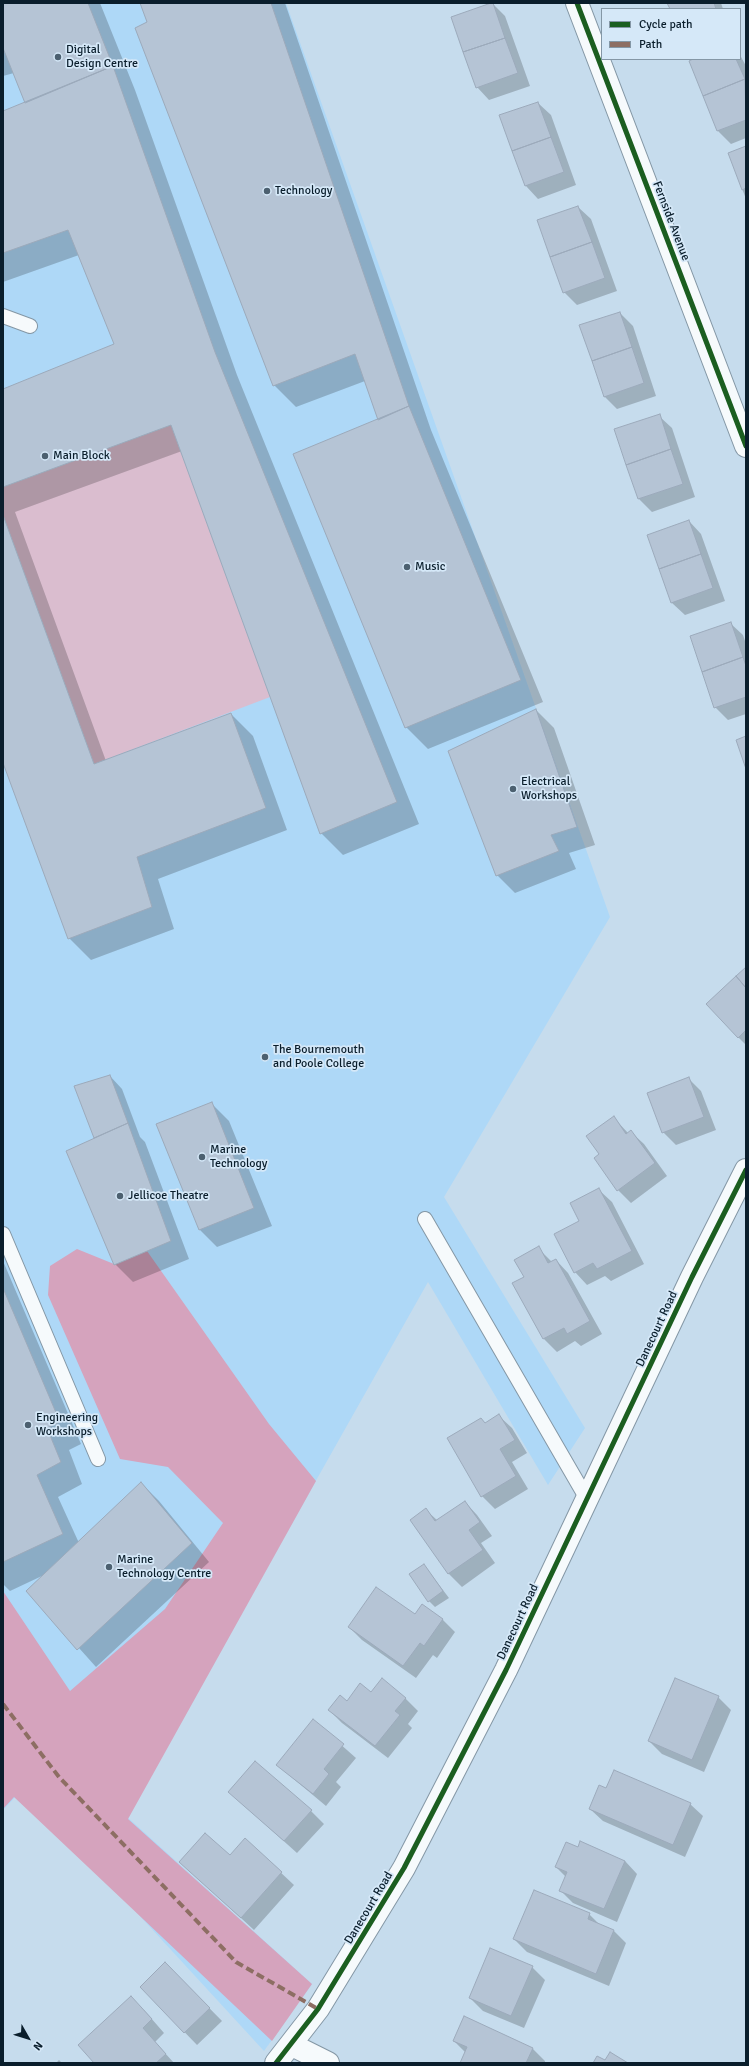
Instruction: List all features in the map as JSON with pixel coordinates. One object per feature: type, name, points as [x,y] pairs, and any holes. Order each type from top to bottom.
[{"type":"street","name":"Fernside Avenue","points":[[577,3],[746,446]]},
{"type":"street","name":"Danecourt Road","points":[[276,2063],[292,2045],[318,2009],[404,1868],[506,1670],[692,1277],[746,1170]]},
{"type":"street","points":[[292,2045],[328,2063]]},
{"type":"lane","points":[[3,316],[30,326]]},
{"type":"lane","points":[[425,1219],[587,1499]]},
{"type":"lane","points":[[3,1234],[98,1459]]},
{"type":"shaded area","name":"The Bournemouth and Poole College","points":[[3,3],[286,3],[610,917],[444,1197],[585,1428],[548,1485],[428,1282],[182,1718],[125,1815],[312,1984],[264,2051],[23,1789],[3,1810]]},
{"type":"shaded area","points":[[171,425],[270,697],[94,764],[3,515],[3,487]]},
{"type":"shaded area","points":[[77,1249],[114,1264],[147,1251],[269,1424],[316,1481],[128,1819],[312,1984],[272,2041],[14,1797],[3,1809],[3,1591],[70,1691],[165,1609],[223,1523],[168,1467],[120,1459],[48,1295],[50,1266]]},
{"type":"building","name":"Digital Design Centre","points":[[3,3],[88,3],[113,66],[25,103],[3,48]]},
{"type":"building","name":"Technology","points":[[140,3],[271,3],[409,406],[378,420],[355,354],[273,386],[135,28],[147,22]]},
{"type":"building","points":[[493,3],[505,38],[463,52],[451,17]]},
{"type":"building","points":[[667,3],[714,3],[716,8],[670,8]]},
{"type":"building","points":[[505,38],[518,73],[476,88],[463,52]]},
{"type":"building","points":[[736,60],[745,79],[703,96],[689,61]]},
{"type":"building","name":"Main Block","points":[[113,66],[215,352],[397,802],[320,834],[171,425],[3,487],[3,389],[114,344],[68,230],[3,253],[3,111]]},
{"type":"building","points":[[745,79],[746,120],[717,131],[703,96]]},
{"type":"building","points":[[538,102],[551,137],[512,151],[499,115]]},
{"type":"building","points":[[551,137],[564,172],[525,186],[512,151]]},
{"type":"building","points":[[746,146],[746,188],[742,190],[728,153]]},
{"type":"building","points":[[578,206],[592,242],[550,257],[537,220]]},
{"type":"building","points":[[592,242],[605,278],[563,293],[550,257]]},
{"type":"building","points":[[620,312],[632,347],[592,361],[579,325]]},
{"type":"building","points":[[632,347],[644,383],[604,397],[592,361]]},
{"type":"building","name":"Music","points":[[409,406],[521,680],[405,728],[293,454]]},
{"type":"building","points":[[660,414],[671,449],[626,465],[614,429]]},
{"type":"building","points":[[671,449],[683,484],[638,499],[626,465]]},
{"type":"building","points":[[3,515],[94,764],[231,713],[266,808],[137,857],[152,907],[68,939],[3,763]]},
{"type":"building","points":[[689,520],[701,554],[659,569],[647,535]]},
{"type":"building","points":[[701,554],[713,588],[671,603],[659,569]]},
{"type":"building","points":[[731,622],[743,657],[702,672],[690,636]]},
{"type":"building","points":[[743,657],[746,666],[746,697],[714,708],[702,672]]},
{"type":"building","name":"Electrical Workshops","points":[[536,709],[577,827],[551,835],[559,851],[496,876],[448,751]]},
{"type":"building","points":[[746,736],[746,769],[736,740]]},
{"type":"building","points":[[746,967],[746,988],[736,976]]},
{"type":"building","points":[[736,976],[746,988],[746,1030],[738,1038],[706,1004]]},
{"type":"building","points":[[110,1075],[128,1123],[94,1138],[74,1086]]},
{"type":"building","points":[[689,1077],[704,1117],[662,1133],[647,1093]]},
{"type":"building","name":"Marine Technology","points":[[212,1102],[254,1208],[199,1230],[156,1124]]},
{"type":"building","points":[[614,1116],[626,1134],[631,1130],[655,1163],[617,1191],[594,1158],[599,1154],[586,1136]]},
{"type":"building","name":"Jellicoe Theatre","points":[[128,1123],[171,1241],[114,1265],[66,1151]]},
{"type":"building","points":[[599,1188],[632,1251],[597,1269],[593,1263],[574,1273],[554,1234],[579,1221],[570,1203]]},
{"type":"building","points":[[539,1246],[548,1263],[556,1259],[590,1321],[567,1334],[564,1328],[543,1339],[512,1283],[524,1277],[514,1260]]},
{"type":"building","name":"Engineering Workshops","points":[[3,1288],[60,1422],[47,1428],[61,1462],[37,1475],[63,1534],[3,1562]]},
{"type":"building","points":[[499,1414],[515,1440],[500,1449],[516,1476],[481,1497],[447,1438],[481,1418],[485,1423]]},
{"type":"building","name":"Marine Technology Centre","points":[[141,1482],[192,1543],[77,1650],[26,1591]]},
{"type":"building","points":[[465,1501],[480,1522],[469,1530],[483,1550],[448,1574],[410,1520],[426,1508],[435,1521]]},
{"type":"building","points":[[424,1564],[443,1591],[428,1602],[409,1574]]},
{"type":"building","points":[[376,1587],[415,1614],[422,1604],[443,1619],[424,1646],[420,1643],[403,1666],[348,1627]]},
{"type":"building","points":[[382,1678],[406,1698],[395,1711],[400,1715],[375,1746],[328,1710],[340,1695],[347,1701],[360,1683],[371,1692]]},
{"type":"building","points":[[675,1678],[719,1696],[692,1760],[648,1741]]},
{"type":"building","points":[[313,1719],[344,1744],[324,1769],[329,1774],[313,1794],[276,1765]]},
{"type":"building","points":[[255,1761],[312,1810],[284,1841],[228,1792]]},
{"type":"building","points":[[614,1770],[691,1803],[673,1845],[589,1809],[599,1785],[606,1788]]},
{"type":"building","points":[[205,1833],[230,1855],[245,1838],[282,1872],[241,1918],[179,1862]]},
{"type":"building","points":[[580,1841],[625,1861],[604,1909],[559,1891],[567,1872],[555,1867],[566,1842],[578,1847]]},
{"type":"building","points":[[534,1890],[590,1913],[588,1919],[614,1930],[596,1974],[513,1939]]},
{"type":"building","points":[[490,1948],[533,1966],[511,2016],[469,1998]]},
{"type":"building","points":[[165,1962],[210,2008],[184,2033],[140,1987]]},
{"type":"building","points":[[131,1996],[152,2019],[143,2028],[166,2054],[156,2063],[94,2063],[78,2045]]},
{"type":"building","points":[[464,2016],[533,2048],[526,2063],[460,2063],[467,2047],[453,2041]]},
{"type":"building","points":[[610,2052],[628,2063],[593,2063],[597,2056],[605,2060]]},
{"type":"marked path","points":[[3,1704],[59,1777],[236,1962],[318,2009]]},
{"type":"cycle path","points":[[577,3],[746,446]]},
{"type":"cycle path","points":[[276,2063],[318,2009],[404,1868],[506,1670],[692,1277],[746,1170]]},
{"type":"place","name":"Digital Design Centre","points":[[58,57]]},
{"type":"place","name":"Technology","points":[[267,191]]},
{"type":"place","name":"Main Block","points":[[45,456]]},
{"type":"place","name":"Music","points":[[407,567]]},
{"type":"place","name":"Electrical Workshops","points":[[513,789]]},
{"type":"place","name":"The Bournemouth and Poole College","points":[[265,1057]]},
{"type":"place","name":"Marine Technology","points":[[202,1157]]},
{"type":"place","name":"Jellicoe Theatre","points":[[120,1196]]},
{"type":"place","name":"Engineering Workshops","points":[[28,1425]]},
{"type":"place","name":"Marine Technology Centre","points":[[109,1567]]}]
